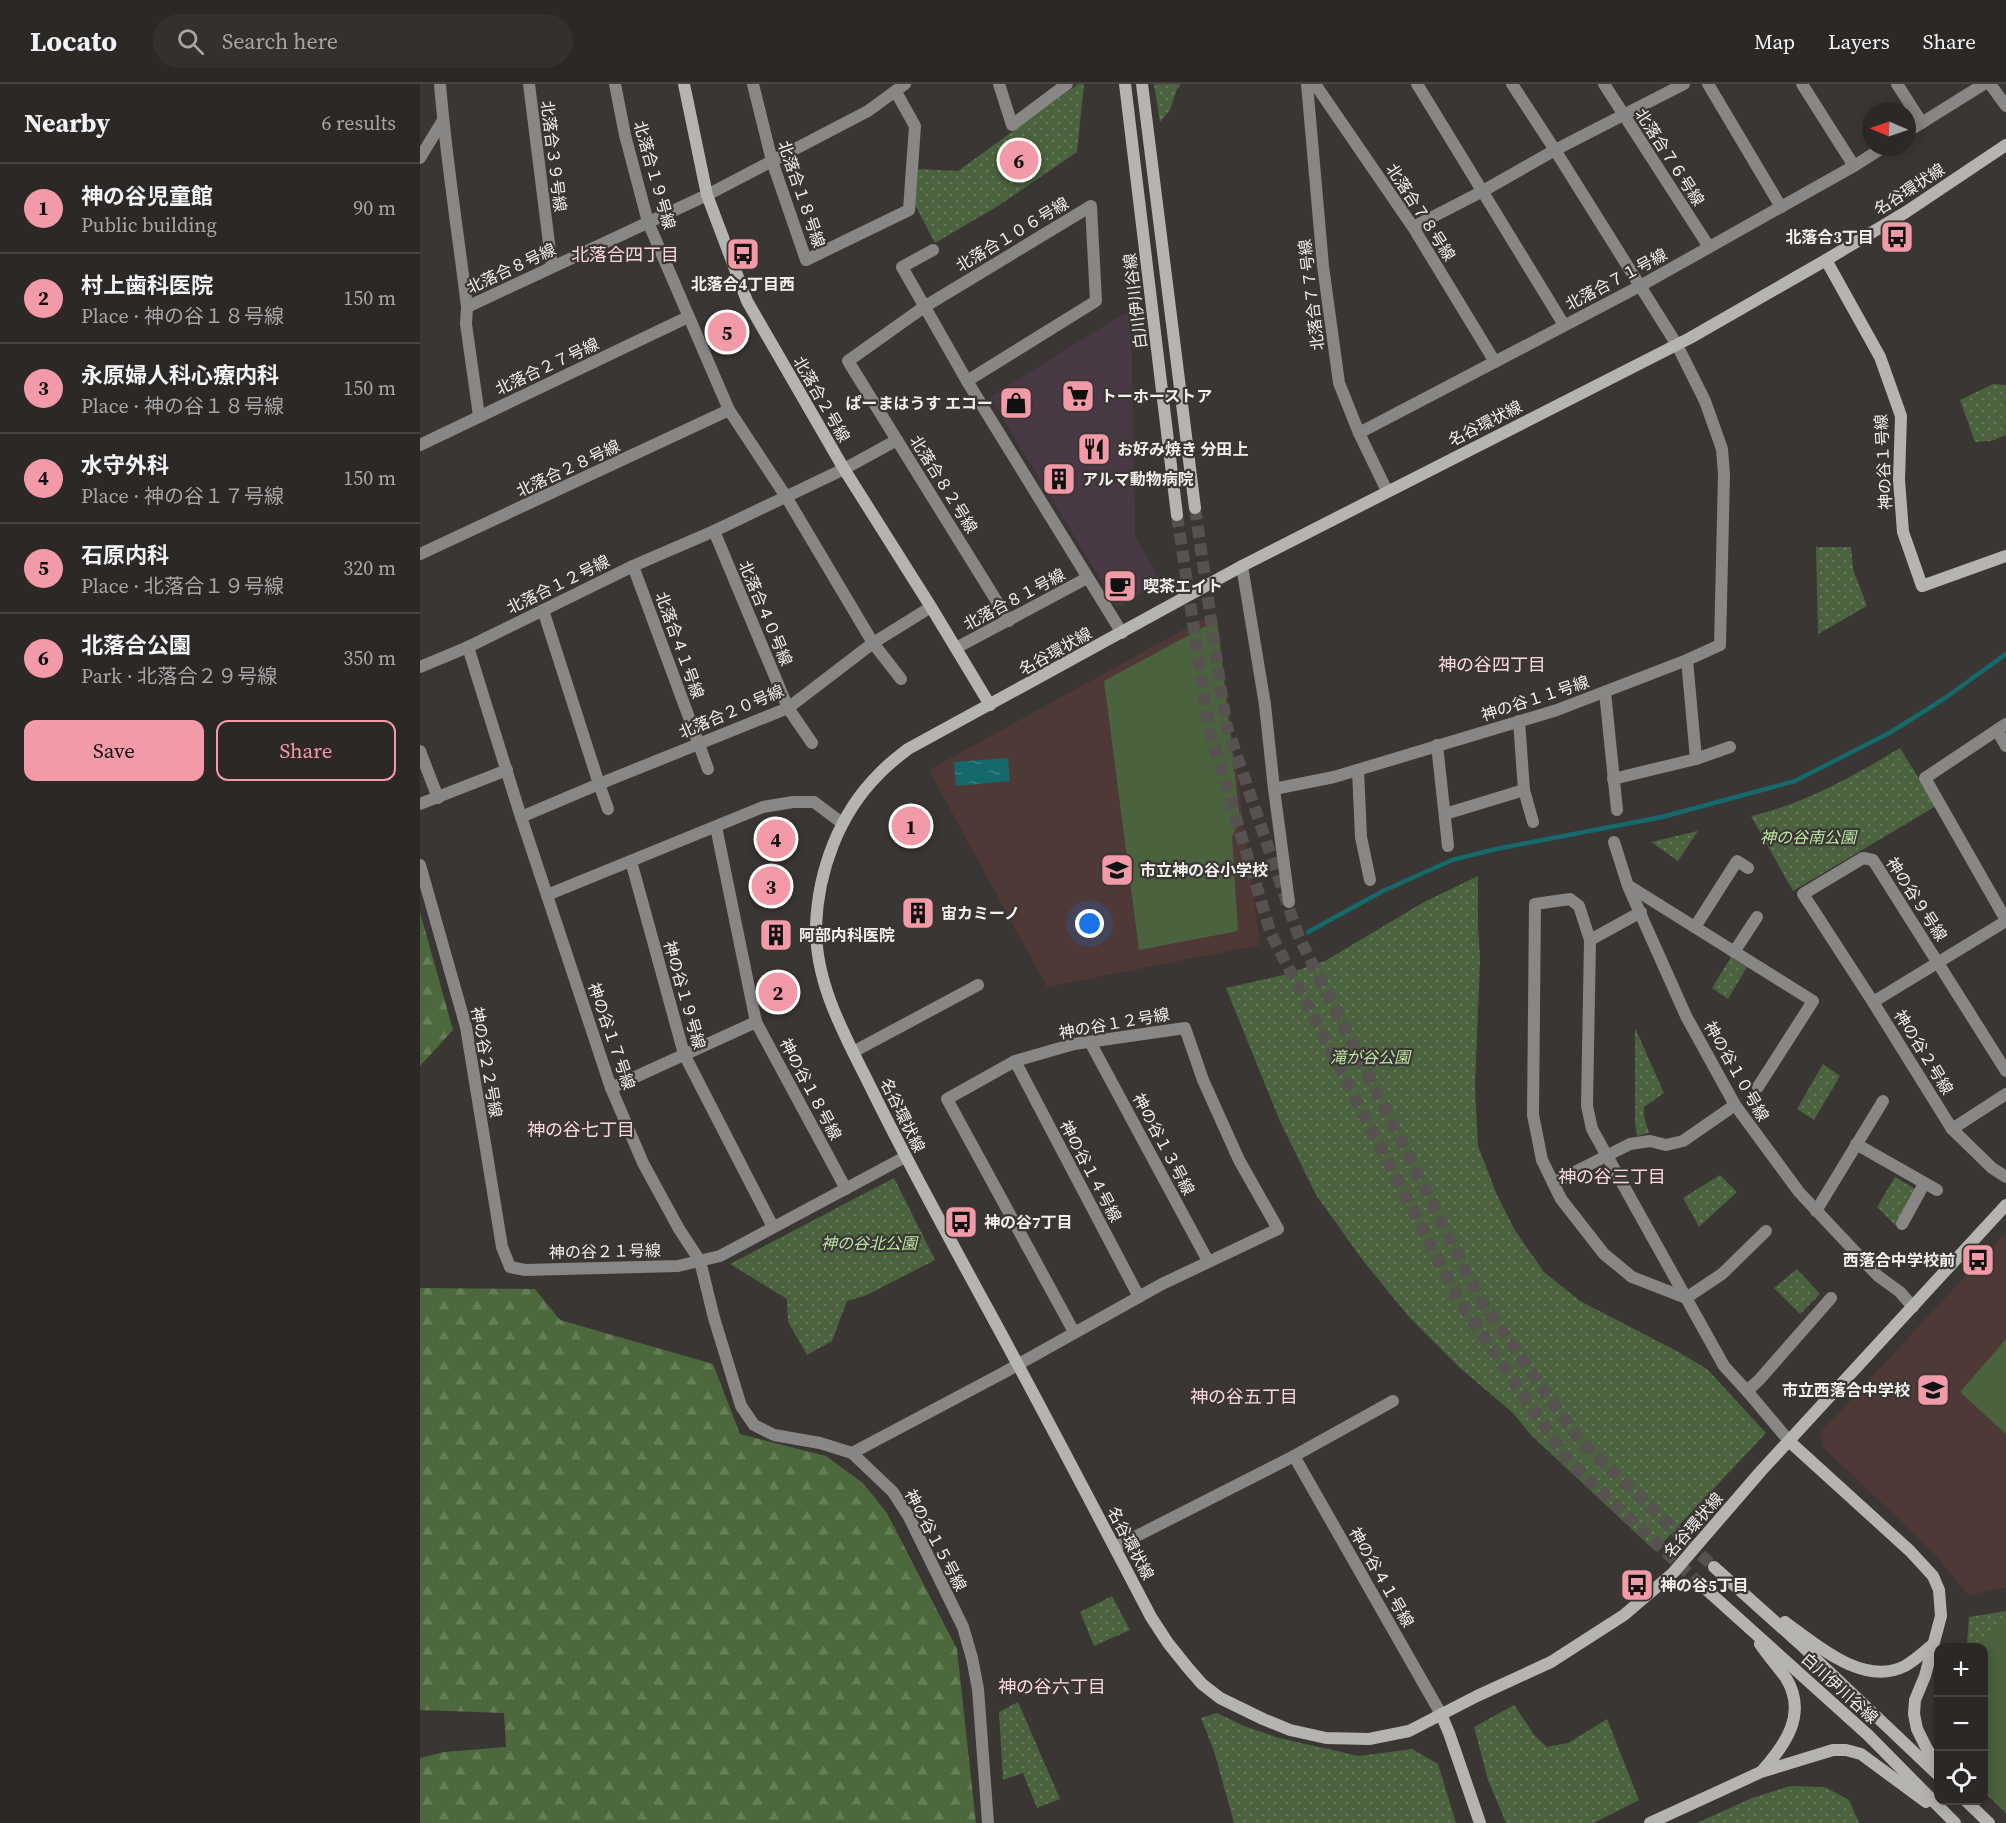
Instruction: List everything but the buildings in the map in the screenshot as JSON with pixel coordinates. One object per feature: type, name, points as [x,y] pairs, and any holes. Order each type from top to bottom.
[{"type":"street","name":"北落合８号線","points":[[440,84],[448,176],[459,237],[467,307],[707,195],[868,111],[901,88]]},
{"type":"street","name":"北落合３９号線","points":[[529,84],[552,267]]},
{"type":"street","name":"北落合１９号線","points":[[615,84],[648,222],[729,411],[785,495]]},
{"type":"street","name":"北落合２号線","points":[[684,84],[707,195],[747,301],[844,469],[990,705]]},
{"type":"street","name":"北落合１８号線","points":[[753,84],[772,161],[806,260],[909,210],[915,126],[901,88]]},
{"type":"street","points":[[999,84],[1012,125],[1066,84]]},
{"type":"street","name":"白川伊川谷線","points":[[1125,84],[1177,515]]},
{"type":"street","name":"白川伊川谷線","points":[[1142,84],[1195,508]]},
{"type":"street","name":"北落合７７号線","points":[[1307,84],[1323,266],[1339,383],[1359,433],[1388,491]]},
{"type":"street","name":"北落合７８号線","points":[[1315,84],[1413,227],[1495,362]]},
{"type":"street","points":[[1417,84],[1564,326]]},
{"type":"street","points":[[1512,84],[1677,345]]},
{"type":"street","name":"北落合７６号線","points":[[1604,84],[1709,247]]},
{"type":"street","points":[[1413,227],[1555,150],[1684,84]]},
{"type":"street","points":[[1708,84],[1781,207]]},
{"type":"street","points":[[1802,84],[1854,166]]},
{"type":"street","points":[[1898,84],[1922,123]]},
{"type":"street","points":[[1916,127],[1984,84]]},
{"type":"street","points":[[1990,84],[2006,106]]},
{"type":"street","points":[[420,158],[443,120]]},
{"type":"street","name":"名谷環状線","points":[[2006,145],[1906,212],[1677,345],[1242,566],[908,749],[878,774],[842,823],[824,869],[816,927],[819,959],[826,989],[833,1011],[853,1052],[905,1157],[1168,1643],[1202,1684],[1220,1698],[1241,1710],[1290,1730],[1326,1738],[1369,1739],[1409,1731],[1551,1662],[1624,1615],[1673,1573],[1761,1471],[2006,1205]]},
{"type":"street","name":"北落合７１号線","points":[[1359,433],[1640,286],[1870,156]]},
{"type":"street","name":"北落合１０６号線","points":[[924,307],[1091,206],[1096,301],[967,381]]},
{"type":"street","points":[[933,250],[902,267],[967,381],[1122,633]]},
{"type":"street","name":"神の谷１号線","points":[[1826,260],[1880,357],[1901,416],[1899,480],[1903,532],[1922,586],[2006,555]]},
{"type":"street","points":[[467,307],[466,324],[479,416]]},
{"type":"street","name":"北落合８２号線","points":[[924,307],[848,361],[1009,621]]},
{"type":"street","name":"北落合２７号線","points":[[420,445],[688,317]]},
{"type":"street","name":"神の谷１１号線","points":[[1274,789],[1358,770],[1557,710],[1688,660],[1720,645],[1724,475],[1722,449],[1705,401],[1677,345]]},
{"type":"street","name":"北落合２８号線","points":[[420,554],[729,411]]},
{"type":"street","name":"北落合１２号線","points":[[420,667],[468,647],[633,566],[714,531],[785,495],[844,469],[897,440]]},
{"type":"street","points":[[785,495],[873,643],[901,679]]},
{"type":"street","name":"北落合４０号線","points":[[714,531],[788,708],[812,743]]},
{"type":"street","name":"北落合４１号線","points":[[633,566],[708,769]]},
{"type":"street","points":[[1242,566],[1265,705],[1289,902]]},
{"type":"street","name":"北落合８１号線","points":[[956,648],[1087,578]]},
{"type":"street","name":"北落合２０号線","points":[[521,817],[788,708],[873,643],[931,607]]},
{"type":"street","points":[[543,610],[609,809]]},
{"type":"street","points":[[468,647],[547,895],[763,807],[793,802],[814,802],[842,823]]},
{"type":"street","points":[[1688,660],[1696,759]]},
{"type":"street","points":[[1605,692],[1617,810]]},
{"type":"street","points":[[1519,721],[1524,790],[1533,822]]},
{"type":"street","points":[[2006,746],[2002,727],[1925,778],[2006,920]]},
{"type":"street","points":[[1437,745],[1448,846]]},
{"type":"street","points":[[1613,779],[1696,759],[1730,747]]},
{"type":"street","points":[[420,751],[438,798]]},
{"type":"street","points":[[420,804],[507,770]]},
{"type":"street","points":[[1358,770],[1360,837],[1370,880]]},
{"type":"street","points":[[1445,814],[1524,790]]},
{"type":"street","name":"神の谷１８号線","points":[[716,827],[756,1022],[846,1189]]},
{"type":"street","name":"神の谷１０号線","points":[[1614,842],[1628,886],[1686,1016],[1735,1105],[1799,1192],[1878,1276],[1900,1292],[1912,1307]]},
{"type":"street","name":"神の谷９号線","points":[[1873,1002],[1803,894],[1863,858],[1873,860],[2006,1071]]},
{"type":"street","name":"神の谷１９号線","points":[[631,861],[684,1054],[773,1227]]},
{"type":"street","points":[[1695,927],[1737,861],[1748,868]]},
{"type":"street","name":"神の谷２２号線","points":[[420,865],[466,1027],[502,1247],[510,1267]]},
{"type":"street","points":[[1628,886],[1813,1001],[1758,1087]]},
{"type":"street","name":"神の谷１７号線","points":[[547,895],[611,1088],[643,1163],[679,1229],[700,1261]]},
{"type":"street","points":[[1686,1298],[1632,1277],[1604,1254],[1561,1199],[1542,1161],[1533,1115],[1535,904],[1570,898],[1579,906],[1590,940],[1587,1106],[1592,1129],[1606,1158],[1686,1298],[1724,1366],[1790,1442],[1910,1551],[1933,1576],[1939,1590],[1940,1627],[1931,1647],[1915,1700],[1914,1714],[1917,1729],[1934,1759]]},
{"type":"street","points":[[1590,940],[1641,912]]},
{"type":"street","points":[[1734,952],[1757,917]]},
{"type":"street","name":"神の谷２号線","points":[[2006,920],[1873,1002],[1952,1129],[1992,1168],[2006,1177]]},
{"type":"street","points":[[853,1052],[978,985]]},
{"type":"street","points":[[611,1088],[756,1022]]},
{"type":"street","name":"神の谷１２号線","points":[[852,1453],[1018,1365],[1139,1297],[1208,1261],[1278,1229],[1239,1160],[1203,1080],[1185,1028],[1074,1044],[1015,1060],[947,1099],[1074,1332]]},
{"type":"street","name":"神の谷１３号線","points":[[1090,1042],[1208,1261]]},
{"type":"street","name":"神の谷１４号線","points":[[1015,1060],[1139,1297]]},
{"type":"street","points":[[1952,1129],[2006,1094]]},
{"type":"street","points":[[1816,1211],[1883,1101]]},
{"type":"street","points":[[1553,1184],[1630,1144],[1650,1141],[1666,1145],[1683,1141],[1735,1105]]},
{"type":"street","points":[[1856,1144],[1937,1190]]},
{"type":"street","points":[[700,1261],[720,1256],[905,1157]]},
{"type":"street","points":[[1902,1224],[1924,1184]]},
{"type":"street","points":[[1686,1298],[1722,1274],[1766,1231]]},
{"type":"street","name":"神の谷２１号線","points":[[510,1267],[525,1270],[678,1266],[700,1261]]},
{"type":"street","name":"神の谷１５号線","points":[[700,1261],[714,1318],[741,1406],[754,1425],[774,1435],[820,1443],[852,1453],[893,1492],[909,1517],[963,1627],[972,1658],[978,1689],[988,1823]]},
{"type":"street","points":[[1747,1390],[1759,1380],[1832,1298]]},
{"type":"street","points":[[1115,1548],[1294,1456],[1393,1401]]},
{"type":"street","name":"神の谷４１号線","points":[[1294,1456],[1441,1714]]},
{"type":"street","name":"白川伊川谷線","points":[[1714,1567],[1934,1771]]},
{"type":"street","name":"白川伊川谷線","points":[[1698,1582],[1868,1735],[1954,1823]]},
{"type":"street","points":[[1737,1587],[1820,1647],[1848,1664],[1864,1670],[1894,1670],[1906,1665],[1931,1647]]},
{"type":"street","points":[[1745,1624],[1786,1679],[1792,1692],[1794,1706],[1795,1722],[1787,1739],[1780,1751],[1761,1772]]},
{"type":"street","points":[[1441,1714],[1480,1823]]},
{"type":"street","points":[[1650,1823],[1761,1772],[1833,1750],[1846,1750],[1861,1754],[1954,1823]]},
{"type":"street","points":[[1970,1805],[1989,1823]]},
{"type":"shaded area","points":[[1128,311],[1132,353],[1135,535],[1161,583],[1117,607],[990,397]]},
{"type":"shaded area","name":"市立神の谷小学校","points":[[1216,612],[1260,945],[1047,987],[929,770]]},
{"type":"shaded area","name":"市立西落合中学校","points":[[2006,1232],[2006,1588],[1968,1595],[1932,1551],[1823,1447],[1821,1432]]},
{"type":"green space","points":[[1078,84],[1084,84],[1077,152],[998,206],[935,243],[915,205],[916,169],[958,171]]},
{"type":"green space","points":[[1154,84],[1181,84],[1170,110],[1160,122]]},
{"type":"green space","points":[[1993,384],[2006,385],[2006,435],[1991,441],[1975,442],[1960,400]]},
{"type":"green space","points":[[1816,547],[1851,547],[1853,569],[1867,606],[1818,634]]},
{"type":"green space","points":[[1217,620],[1240,819],[1232,837],[1238,931],[1139,950],[1104,681]]},
{"type":"green space","name":"神の谷南公園","points":[[1900,748],[1936,806],[1793,891],[1751,816],[1809,797],[1847,779]]},
{"type":"green space","points":[[1698,831],[1678,861],[1651,842]]},
{"type":"green space","name":"滝が谷公園","points":[[1478,876],[1480,958],[1475,1087],[1478,1146],[1497,1195],[1516,1232],[1544,1272],[1580,1301],[1707,1369],[1766,1433],[1655,1551],[1531,1435],[1513,1413],[1459,1367],[1410,1318],[1364,1262],[1316,1195],[1279,1119],[1226,988],[1283,975],[1325,961],[1424,902]]},
{"type":"green space","points":[[420,912],[453,1030],[420,1066]]},
{"type":"green space","points":[[1731,957],[1747,967],[1728,999],[1712,988]]},
{"type":"green space","points":[[1635,1028],[1664,1093],[1644,1107],[1649,1133],[1637,1136],[1635,1122]]},
{"type":"green space","points":[[1823,1064],[1840,1076],[1814,1120],[1797,1109]]},
{"type":"green space","points":[[1720,1175],[1737,1192],[1699,1227],[1683,1198]]},
{"type":"green space","points":[[1895,1177],[1917,1190],[1896,1226],[1877,1207]]},
{"type":"green space","name":"神の谷北公園","points":[[894,1178],[935,1260],[867,1295],[847,1301],[832,1341],[807,1355],[788,1322],[787,1299],[730,1264]]},
{"type":"green space","points":[[1797,1269],[1820,1294],[1800,1314],[1774,1288]]},
{"type":"green space","points":[[420,1288],[535,1289],[560,1320],[713,1364],[740,1434],[826,1456],[863,1483],[887,1513],[957,1649],[976,1823],[420,1823],[420,1758],[444,1752],[506,1747],[504,1713],[420,1710]]},
{"type":"green space","points":[[2006,1339],[2006,1434],[1960,1392]]},
{"type":"green space","points":[[1112,1596],[1130,1630],[1094,1646],[1080,1612]]},
{"type":"green space","points":[[2006,1611],[2006,1813],[1988,1796],[1988,1643],[1967,1643],[1969,1617]]},
{"type":"green space","points":[[2006,1626],[2006,1805],[1988,1787],[1987,1643],[1994,1628]]},
{"type":"green space","points":[[1018,1702],[1060,1799],[1037,1808],[1023,1773],[1003,1780],[999,1712]]},
{"type":"green space","points":[[1514,1705],[1535,1736],[1547,1747],[1568,1743],[1607,1719],[1639,1800],[1594,1823],[1506,1823],[1488,1780],[1474,1727]]},
{"type":"green space","points":[[1217,1713],[1244,1726],[1279,1738],[1359,1756],[1412,1749],[1438,1764],[1456,1823],[1234,1823],[1214,1751],[1201,1718]]},
{"type":"green space","points":[[1790,1786],[1825,1787],[1849,1800],[1859,1823],[1697,1823],[1752,1798]]},
{"type":"water","points":[[1008,758],[1010,781],[956,786],[954,762]]},
{"type":"waterway","points":[[1308,932],[1383,891],[1452,860],[1496,849],[1662,817],[1795,781],[1891,732],[1945,698],[2006,654]]},
{"type":"tunnel","points":[[1195,508],[1226,724],[1299,937],[1479,1298],[1579,1440],[1714,1567]]},
{"type":"tunnel","points":[[1177,515],[1209,729],[1271,934],[1459,1300],[1569,1462],[1698,1582]]},
{"type":"place","name":"北落合公園","points":[[1019,160]]},
{"type":"place","name":"北落合3丁目","points":[[1897,237]]},
{"type":"place","name":"北落合4丁目西","points":[[743,254]]},
{"type":"place","name":"石原内科","points":[[727,332]]},
{"type":"place","name":"トーホーストア","points":[[1078,396]]},
{"type":"place","name":"ぱーまはうす エコー","points":[[1016,403]]},
{"type":"place","name":"お好み焼き 分田上","points":[[1094,449]]},
{"type":"place","name":"アルマ動物病院","points":[[1059,479]]},
{"type":"place","name":"喫茶エイト","points":[[1120,586]]},
{"type":"place","name":"神の谷児童館","points":[[911,826]]},
{"type":"place","name":"水守外科","points":[[776,839]]},
{"type":"place","name":"市立神の谷小学校","points":[[1117,870]]},
{"type":"place","name":"永原婦人科心療内科","points":[[771,886]]},
{"type":"place","name":"宙カミーノ","points":[[918,913]]},
{"type":"place","name":"阿部内科医院","points":[[776,935]]},
{"type":"place","name":"村上歯科医院","points":[[778,992]]},
{"type":"place","name":"神の谷7丁目","points":[[961,1222]]},
{"type":"place","name":"西落合中学校前","points":[[1978,1260]]},
{"type":"place","name":"市立西落合中学校","points":[[1933,1390]]},
{"type":"place","name":"神の谷5丁目","points":[[1637,1585]]},
{"type":"district","name":"北落合四丁目","points":[[625,255]]},
{"type":"district","name":"神の谷四丁目","points":[[1492,665]]},
{"type":"district","name":"神の谷七丁目","points":[[581,1130]]},
{"type":"district","name":"神の谷三丁目","points":[[1612,1177]]},
{"type":"district","name":"神の谷五丁目","points":[[1244,1397]]},
{"type":"district","name":"神の谷六丁目","points":[[1052,1687]]}]
